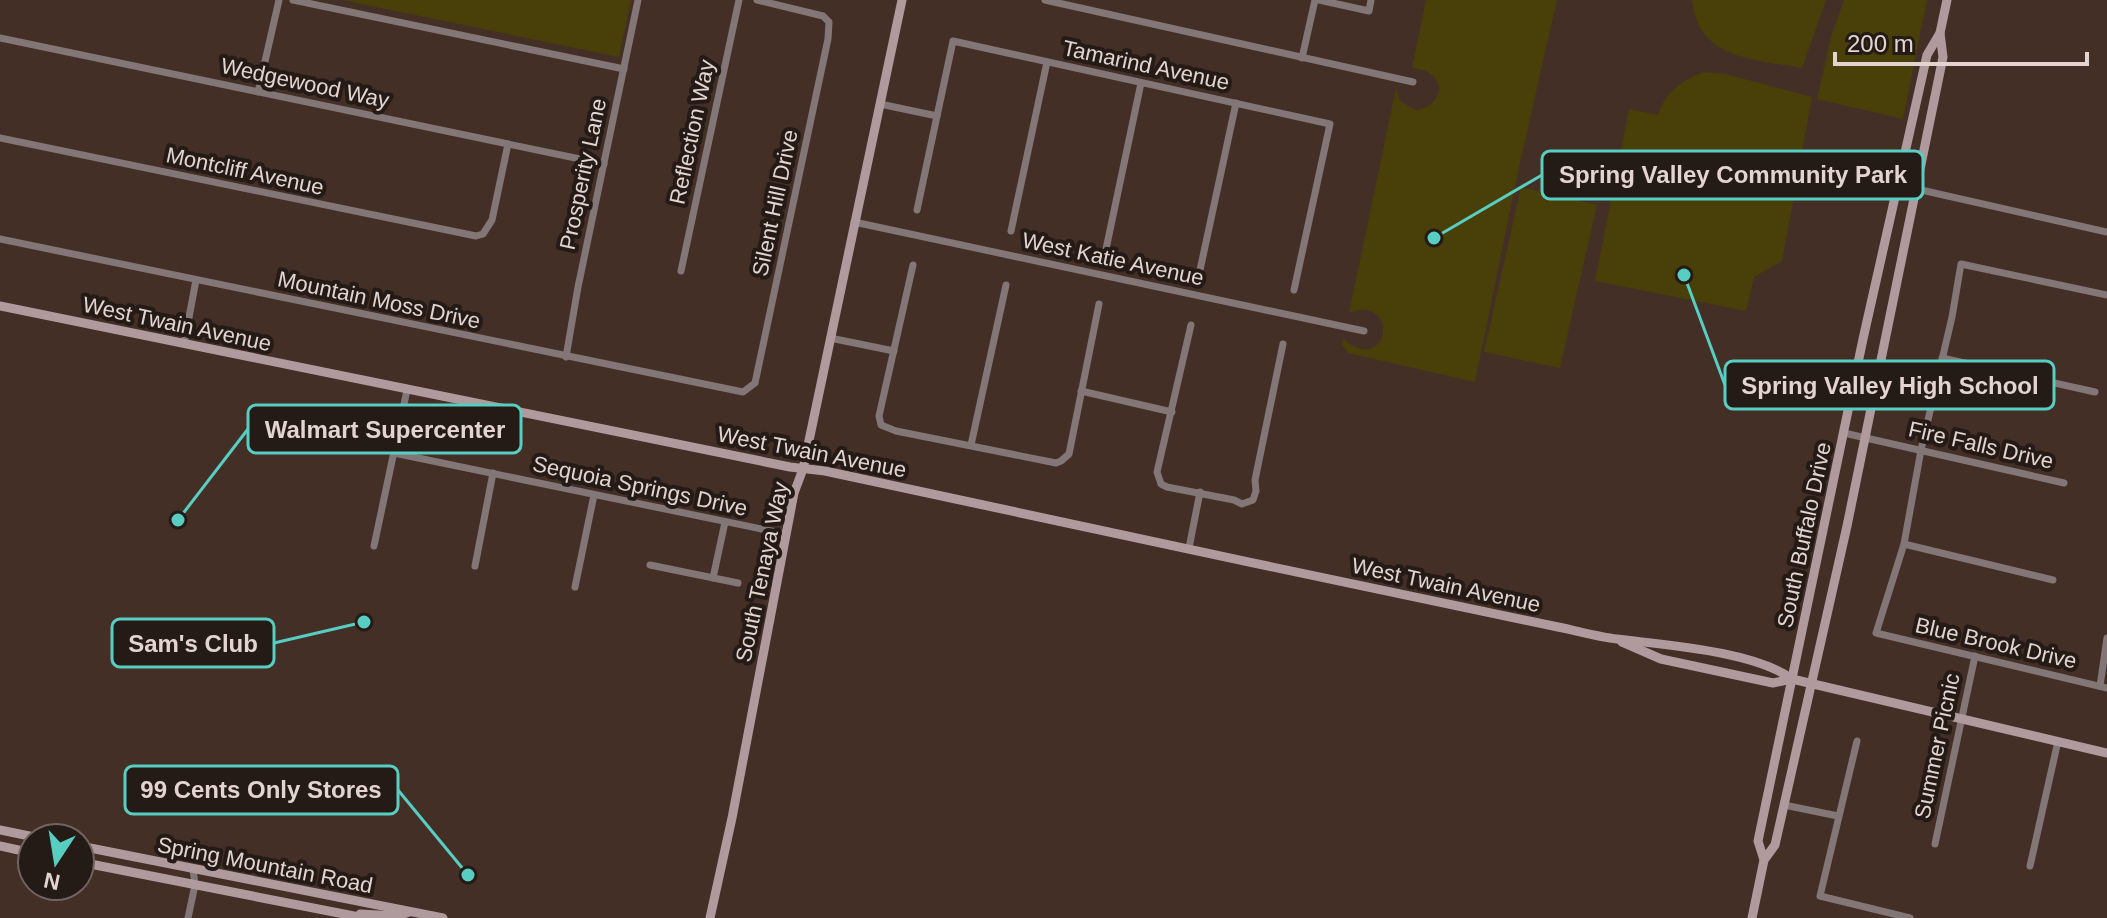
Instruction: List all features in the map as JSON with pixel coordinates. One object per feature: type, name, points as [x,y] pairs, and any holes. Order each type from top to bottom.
[{"type":"street","points":[[258,92],[279,0]]},
{"type":"street","points":[[293,0],[624,69]]},
{"type":"street","name":"Prosperity Lane","points":[[566,357],[638,0]]},
{"type":"street","name":"Reflection Way","points":[[681,271],[739,0]]},
{"type":"street","name":"Silent Hill Drive","points":[[749,388],[755,383],[828,39],[829,22],[815,12],[757,0]]},
{"type":"street","name":"South Tenaya Way","points":[[710,918],[794,493],[803,469],[902,0]]},
{"type":"street","points":[[1045,0],[1413,82]]},
{"type":"street","points":[[1302,58],[1317,0],[1369,11],[1371,0]]},
{"type":"street","name":"South Buffalo Drive","points":[[1764,860],[1758,841],[1844,433],[1927,55],[1940,33],[1947,0]]},
{"type":"street","name":"South Buffalo Drive","points":[[1752,918],[1764,860],[1775,845],[1865,437],[1943,57],[1940,33]]},
{"type":"street","name":"Wedgewood Way","points":[[0,38],[604,164]]},
{"type":"street","name":"Tamarind Avenue","points":[[937,116],[953,41],[1330,124],[1294,290]]},
{"type":"street","points":[[1011,231],[1047,62]]},
{"type":"street","points":[[1106,249],[1141,83]]},
{"type":"street","points":[[1200,270],[1236,103]]},
{"type":"street","points":[[880,104],[937,116],[917,210]]},
{"type":"street","name":"Montcliff Avenue","points":[[0,138],[476,236],[483,234],[492,220],[508,144]]},
{"type":"street","points":[[1899,185],[2107,232]]},
{"type":"street","name":"West Katie Avenue","points":[[854,222],[1364,331]]},
{"type":"street","name":"Mountain Moss Drive","points":[[0,239],[735,392],[749,388]]},
{"type":"street","points":[[2053,580],[1904,544],[1921,450],[1961,264],[2107,295]]},
{"type":"street","points":[[913,265],[879,422],[885,429],[1056,463],[1061,461],[1069,454],[1099,304]]},
{"type":"street","points":[[184,344],[196,280]]},
{"type":"street","points":[[971,445],[1006,285]]},
{"type":"street","name":"West Twain Avenue","points":[[0,306],[1189,548],[1408,597],[1616,639],[1663,643],[1776,667],[1792,679]]},
{"type":"street","points":[[1191,325],[1157,472],[1161,484],[1242,504],[1253,500],[1256,491],[1255,480],[1283,344]]},
{"type":"street","points":[[830,338],[894,351]]},
{"type":"street","points":[[1942,358],[2095,392]]},
{"type":"street","points":[[374,546],[407,390]]},
{"type":"street","points":[[1081,391],[1172,412]]},
{"type":"street","name":"Fire Falls Drive","points":[[1844,433],[2064,483]]},
{"type":"street","name":"Sequoia Springs Drive","points":[[394,453],[786,534]]},
{"type":"street","points":[[475,566],[493,473]]},
{"type":"street","points":[[1189,548],[1200,492]]},
{"type":"street","points":[[575,587],[594,495]]},
{"type":"street","points":[[713,578],[725,522]]},
{"type":"street","name":"Blue Brook Drive","points":[[1904,544],[1876,633],[2104,687]]},
{"type":"street","points":[[650,565],[738,583]]},
{"type":"street","points":[[2104,687],[2107,638]]},
{"type":"street","name":"West Twain Avenue","points":[[1616,639],[1661,659],[1773,683],[1792,679],[1811,683],[2107,753]]},
{"type":"street","name":"Summer Picnic","points":[[1935,844],[1975,656]]},
{"type":"street","points":[[1857,741],[1820,896],[1910,918]]},
{"type":"street","points":[[2030,866],[2058,741]]},
{"type":"street","points":[[1784,805],[1838,816]]},
{"type":"street","name":"Spring Mountain Road","points":[[96,849],[443,918]]},
{"type":"street","name":"Spring Mountain Road","points":[[96,865],[364,918]]},
{"type":"street","points":[[188,918],[195,885],[193,869]]},
{"type":"street","points":[[336,913],[398,916],[410,912]]},
{"type":"shaded area","points":[[342,0],[631,0],[619,57]]},
{"type":"shaded area","points":[[1426,0],[1557,0],[1475,382],[1348,353],[1342,345],[1343,338],[1358,348],[1372,348],[1381,339],[1383,331],[1382,321],[1375,313],[1363,309],[1349,313],[1396,88],[1400,101],[1415,110],[1428,106],[1439,92],[1439,86],[1431,74],[1412,68]]},
{"type":"shaded area","points":[[1692,0],[1826,0],[1802,68],[1748,58],[1717,46],[1705,35],[1696,20]]},
{"type":"shaded area","points":[[1844,0],[1927,0],[1903,119],[1817,99],[1832,33]]},
{"type":"shaded area","points":[[1704,72],[1726,74],[1812,97],[1782,261],[1754,277],[1746,311],[1595,281],[1629,109],[1658,115],[1675,88]]},
{"type":"shaded area","points":[[1521,187],[1597,205],[1560,368],[1484,352]]},
{"type":"place","name":"Spring Valley Community Park","points":[[1434,238]]},
{"type":"place","name":"Spring Valley High School","points":[[1684,275]]},
{"type":"place","name":"Walmart Supercenter","points":[[178,520]]},
{"type":"place","name":"Sam's Club","points":[[364,622]]},
{"type":"place","name":"99 Cents Only Stores","points":[[468,875]]}]
